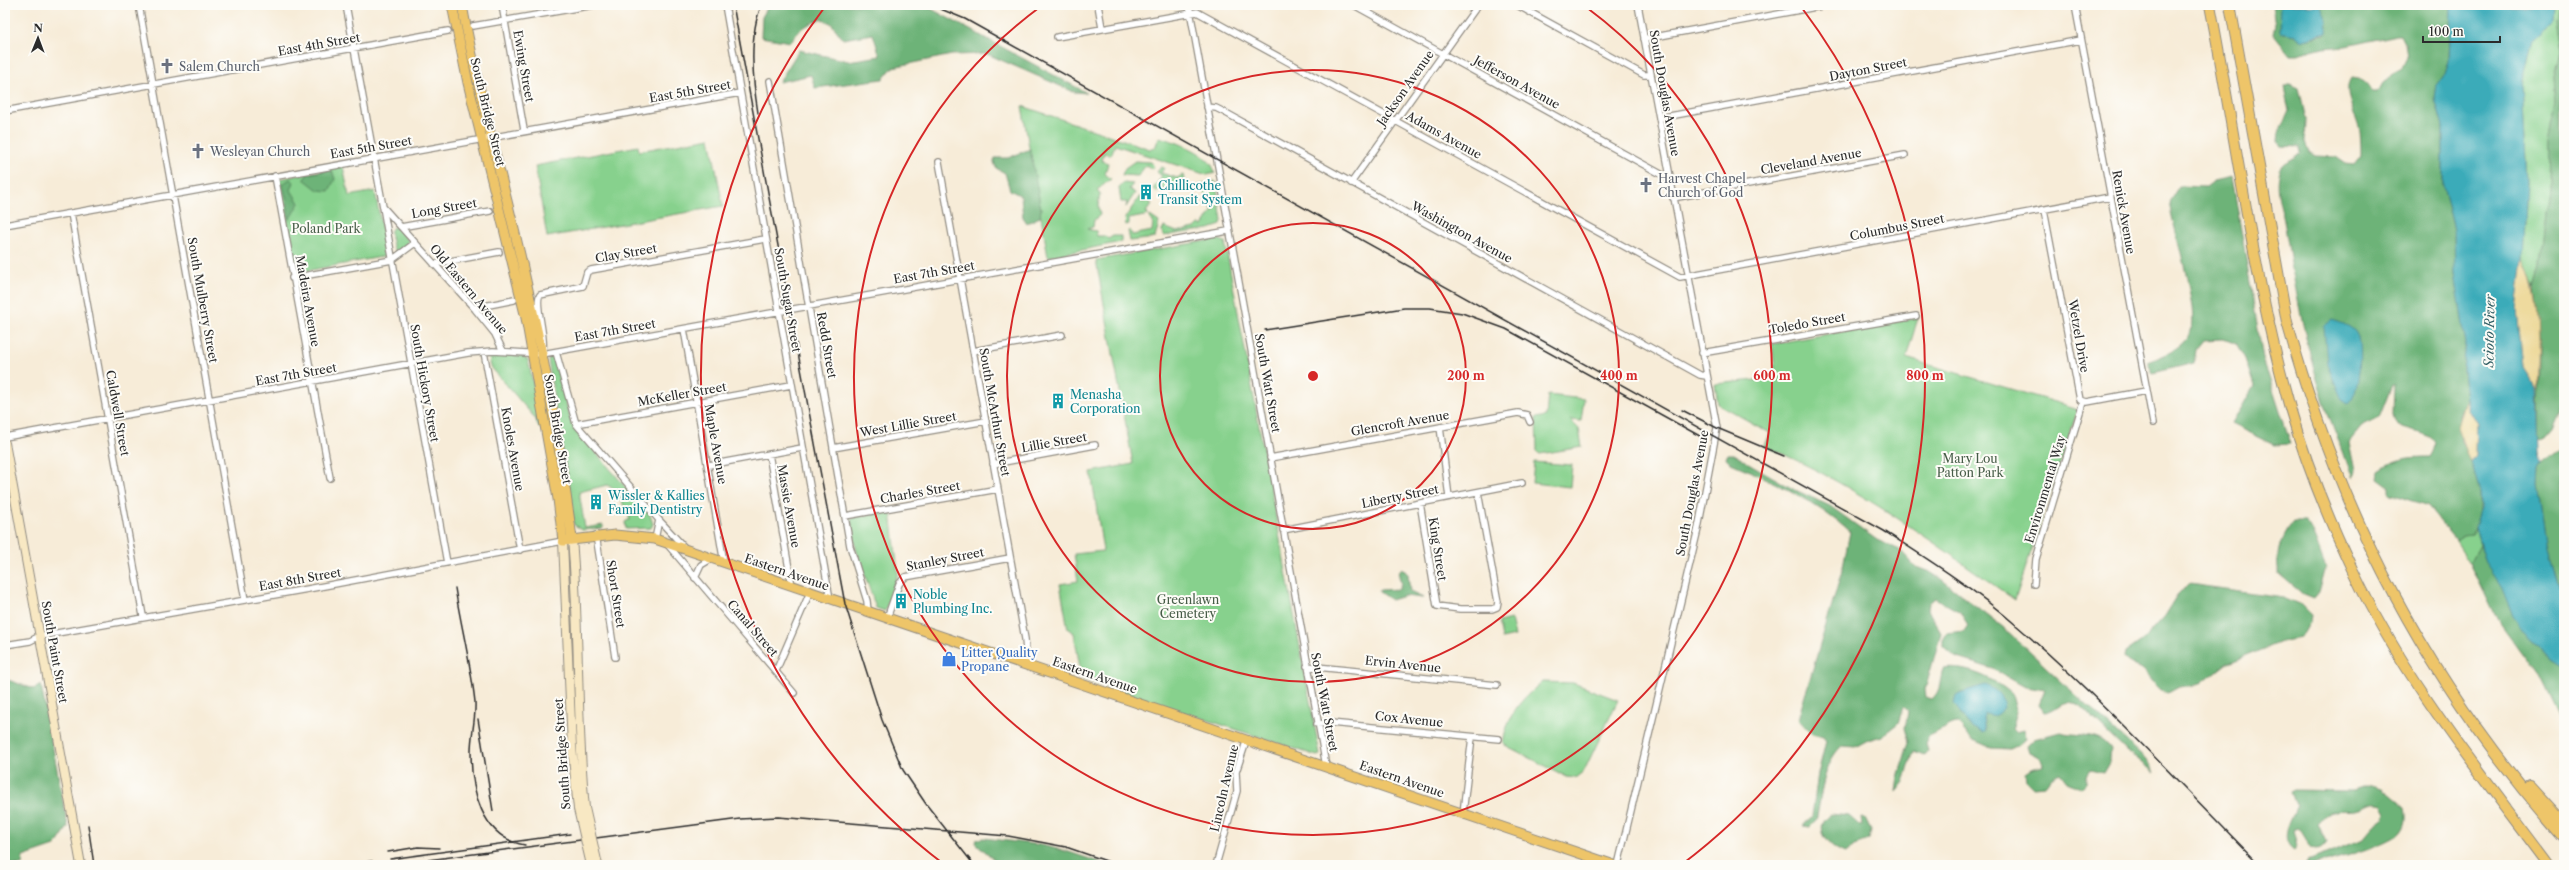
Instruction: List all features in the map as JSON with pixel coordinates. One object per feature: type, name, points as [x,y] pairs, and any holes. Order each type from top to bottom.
[{"type":"highway","points":[[2210,5],[2272,335],[2291,410],[2330,519],[2354,572],[2386,634],[2435,710],[2549,865]]},
{"type":"highway","points":[[2230,5],[2287,322],[2300,369],[2329,455],[2370,548],[2404,616],[2435,666],[2478,728],[2564,837]]},
{"type":"highway","points":[[2478,728],[2564,823]]},
{"type":"main road","name":"South Bridge Street","points":[[452,5],[468,83],[487,137]]},
{"type":"main road","name":"South Bridge Street","points":[[462,5],[487,137],[563,469],[567,540],[577,612],[581,808],[590,865]]},
{"type":"main road","name":"South Paint Street","points":[[5,443],[81,865]]},
{"type":"main road","name":"Eastern Avenue","points":[[567,540],[596,535],[615,535],[655,539],[665,542],[711,559],[1247,739],[1614,865]]},
{"type":"main road","name":"South Bridge Street","points":[[581,808],[598,865]]},
{"type":"street","name":"South Mulberry Street","points":[[139,5],[245,600]]},
{"type":"street","name":"South Hickory Street","points":[[346,5],[447,563]]},
{"type":"street","name":"Ewing Street","points":[[502,5],[524,130]]},
{"type":"street","points":[[473,26],[594,5]]},
{"type":"street","name":"South Sugar Street","points":[[725,5],[765,239],[830,599]]},
{"type":"street","points":[[1098,5],[1102,28]]},
{"type":"street","name":"South Watt Street","points":[[1189,5],[1228,231],[1326,766]]},
{"type":"street","name":"Jefferson Avenue","points":[[1354,5],[1670,179]]},
{"type":"street","name":"Jackson Avenue","points":[[1351,183],[1478,5]]},
{"type":"street","points":[[1517,5],[1644,75],[1650,75]]},
{"type":"street","name":"South Douglas Avenue","points":[[1618,865],[1698,529],[1716,428],[1638,5]]},
{"type":"street","points":[[1644,39],[1827,5]]},
{"type":"street","name":"Renick Avenue","points":[[2075,5],[2153,423]]},
{"type":"street","points":[[1057,38],[1190,12]]},
{"type":"street","name":"Adams Avenue","points":[[1190,12],[1197,12],[1671,273],[1680,277],[1688,277]]},
{"type":"street","name":"East 4th Street","points":[[5,112],[153,84],[448,32]]},
{"type":"street","name":"Dayton Street","points":[[1659,118],[2081,40]]},
{"type":"street","name":"Redd Street","points":[[770,81],[852,556],[867,601],[868,611]]},
{"type":"street","name":"East 5th Street","points":[[5,225],[524,130],[740,93]]},
{"type":"street","name":"Washington Avenue","points":[[1207,107],[1216,108],[1226,113],[1700,375],[1706,376]]},
{"type":"street","name":"Cleveland Avenue","points":[[1673,198],[1905,156]]},
{"type":"street","name":"South McArthur Street","points":[[939,162],[1028,657],[1027,665]]},
{"type":"street","name":"Madeira Avenue","points":[[275,176],[292,278],[330,478]]},
{"type":"street","name":"Columbus Street","points":[[1688,277],[2110,197]]},
{"type":"street","name":"South Hickory Street","points":[[383,206],[415,243]]},
{"type":"street","name":"Wetzel Drive","points":[[2044,210],[2077,390],[2083,402]]},
{"type":"street","name":"Long Street","points":[[401,227],[490,211]]},
{"type":"street","name":"Caldwell Street","points":[[71,213],[143,616]]},
{"type":"street","name":"East 7th Street","points":[[5,437],[107,417],[312,383],[410,364],[484,352],[503,351],[537,355],[556,352],[960,278],[1228,231]]},
{"type":"street","name":"Clay Street","points":[[537,355],[545,340],[537,301],[540,295],[583,286],[587,272],[591,270],[765,239]]},
{"type":"street","points":[[292,278],[392,260],[415,243]]},
{"type":"street","name":"Old Eastern Avenue","points":[[415,243],[474,308],[495,334],[503,351]]},
{"type":"street","points":[[434,264],[499,252]]},
{"type":"street","points":[[474,308],[514,300]]},
{"type":"street","name":"Toledo Street","points":[[1702,353],[1916,316]]},
{"type":"street","name":"Maple Avenue","points":[[684,328],[709,465],[724,563]]},
{"type":"street","points":[[973,351],[1062,335]]},
{"type":"street","name":"Knoles Avenue","points":[[484,352],[520,550]]},
{"type":"street","points":[[556,352],[576,424],[687,550]]},
{"type":"street","name":"McKeller Street","points":[[576,424],[791,385]]},
{"type":"street","points":[[2083,402],[2146,391]]},
{"type":"street","name":"Environmental Way","points":[[2034,584],[2036,560],[2083,402]]},
{"type":"street","name":"Glencroft Avenue","points":[[1270,458],[1518,413],[1527,414],[1530,422]]},
{"type":"street","name":"West Lillie Street","points":[[833,448],[986,421]]},
{"type":"street","points":[[1440,427],[1449,497]]},
{"type":"street","name":"Lillie Street","points":[[994,464],[1095,445]]},
{"type":"street","points":[[709,465],[802,448]]},
{"type":"street","name":"Massie Avenue","points":[[769,454],[792,586]]},
{"type":"street","name":"Liberty Street","points":[[1283,530],[1522,483]]},
{"type":"street","name":"Charles Street","points":[[845,516],[998,489]]},
{"type":"street","name":"King Street","points":[[1420,503],[1434,599],[1438,607],[1474,609],[1497,607],[1478,492]]},
{"type":"street","points":[[655,539],[659,520]]},
{"type":"street","name":"Short Street","points":[[596,535],[615,657]]},
{"type":"street","name":"East 8th Street","points":[[5,645],[30,641],[40,636],[143,616],[245,600],[520,550],[567,540]]},
{"type":"street","name":"Canal Street","points":[[665,542],[794,693]]},
{"type":"street","name":"Stanley Street","points":[[887,618],[899,584],[905,577],[1010,558]]},
{"type":"street","points":[[695,578],[701,565],[711,559]]},
{"type":"street","points":[[776,671],[810,592]]},
{"type":"street","name":"Ervin Avenue","points":[[1307,666],[1497,685]]},
{"type":"street","name":"Cox Avenue","points":[[1318,724],[1330,722],[1499,739]]},
{"type":"street","points":[[1463,813],[1472,737]]},
{"type":"street","name":"Lincoln Avenue","points":[[1216,865],[1236,795],[1236,772],[1247,739]]},
{"type":"green space","points":[[769,5],[924,5],[1087,93],[1074,92],[987,54],[952,55],[893,67],[883,79],[815,88],[811,75],[779,82],[799,50],[848,61],[880,56],[873,34],[843,39],[831,23],[820,19],[802,28],[790,42],[761,37],[762,17]]},
{"type":"green space","points":[[2272,5],[2281,5],[2282,19],[2280,28],[2284,33],[2295,35],[2301,40],[2324,35],[2320,5],[2451,5],[2449,61],[2445,73],[2437,84],[2435,99],[2443,127],[2443,185],[2454,230],[2455,274],[2466,345],[2463,368],[2466,399],[2460,415],[2462,442],[2468,450],[2480,492],[2480,512],[2472,535],[2463,536],[2456,541],[2428,506],[2389,493],[2389,487],[2378,479],[2379,470],[2385,466],[2403,459],[2430,457],[2434,448],[2434,442],[2430,437],[2400,427],[2395,423],[2393,415],[2394,385],[2392,385],[2379,418],[2364,424],[2349,442],[2355,471],[2353,477],[2330,419],[2305,335],[2278,192],[2277,181],[2279,170],[2300,153],[2299,147],[2283,146],[2278,142],[2279,133],[2289,111],[2284,87],[2290,84],[2299,88],[2306,118],[2305,142],[2309,152],[2315,156],[2336,157],[2346,164],[2354,165],[2361,156],[2361,139],[2359,127],[2349,98],[2348,84],[2351,78],[2359,79],[2367,83],[2373,92],[2377,92],[2383,81],[2401,70],[2407,57],[2405,43],[2401,35],[2396,35],[2346,46],[2323,48],[2297,55],[2290,55],[2273,34],[2275,25]]},
{"type":"green space","points":[[2555,5],[2562,5],[2558,25],[2562,51],[2556,75],[2558,100],[2551,139],[2550,191],[2541,269],[2535,290],[2523,259],[2527,182],[2522,84],[2533,38],[2554,19]]},
{"type":"green space","points":[[2562,5],[2564,5],[2564,342],[2560,363],[2564,401],[2553,427],[2543,438],[2539,437],[2540,347],[2535,290],[2541,269],[2550,191],[2551,139],[2558,100],[2556,75],[2562,51],[2558,25]]},
{"type":"green space","points":[[1022,106],[1150,149],[1155,148],[1159,137],[1184,145],[1200,154],[1207,160],[1215,173],[1207,175],[1115,145],[1111,155],[1104,153],[1102,161],[1108,163],[1105,174],[1111,179],[1097,190],[1100,193],[1098,206],[1100,215],[1094,220],[1093,227],[1087,229],[1096,231],[1097,236],[1105,236],[1108,239],[1113,236],[1121,236],[1121,242],[1048,257]]},
{"type":"green space","points":[[710,138],[723,206],[547,237],[535,166],[638,146],[639,151]]},
{"type":"green space","points":[[1030,149],[1041,209],[1040,217],[1027,223],[1023,217],[1021,196],[1010,190],[1005,173],[996,168],[994,162],[995,158],[1008,158]]},
{"type":"green space","points":[[1135,161],[1150,162],[1154,166],[1152,169],[1146,165],[1138,176],[1122,175],[1125,168]]},
{"type":"green space","name":"Poland Park","points":[[343,166],[349,196],[375,191],[387,256],[295,273],[279,179]]},
{"type":"green space","points":[[1161,167],[1164,168],[1161,173],[1177,178],[1183,175],[1185,185],[1181,182],[1173,194],[1160,187],[1157,192],[1153,189],[1162,176],[1157,172]]},
{"type":"green space","points":[[328,170],[332,171],[335,179],[329,191],[318,190],[304,179],[308,174]]},
{"type":"green space","points":[[2232,177],[2263,359],[2291,444],[2275,445],[2232,424],[2254,386],[2245,359],[2236,343],[2222,339],[2204,340],[2196,350],[2194,363],[2153,373],[2147,362],[2172,351],[2183,343],[2191,331],[2193,321],[2185,269],[2169,202],[2179,186],[2206,187],[2214,181]]},
{"type":"green space","points":[[290,179],[294,182],[291,190],[299,203],[289,220],[287,200],[282,184]]},
{"type":"green space","points":[[1213,181],[1216,182],[1222,220],[1221,225],[1209,229],[1163,236],[1162,230],[1164,227],[1177,232],[1195,228],[1199,224],[1203,226],[1213,210],[1211,208],[1210,198],[1197,186]]},
{"type":"green space","points":[[1123,183],[1133,184],[1129,189],[1135,193],[1126,207],[1127,202],[1121,202],[1119,188]]},
{"type":"green space","points":[[1140,196],[1143,203],[1146,200],[1152,204],[1146,212],[1149,215],[1129,219],[1129,224],[1126,225],[1125,218]]},
{"type":"green space","points":[[1150,216],[1159,222],[1155,238],[1130,241],[1128,231],[1130,230],[1132,235],[1152,231],[1153,221],[1150,220]]},
{"type":"green space","points":[[393,227],[398,228],[409,241],[398,252],[394,250],[390,232]]},
{"type":"green space","name":"Greenlawn Cemetery","points":[[1217,239],[1225,242],[1320,755],[1317,756],[1082,679],[1074,633],[1068,629],[1060,584],[1078,581],[1074,554],[1103,551],[1091,472],[1133,464],[1096,260]]},
{"type":"green space","name":"Mary Lou Patton Park","points":[[1918,318],[1906,358],[2078,409],[2015,600],[1894,516],[1831,478],[1765,446],[1770,433],[1718,404],[1715,384],[1776,378],[1772,344]]},
{"type":"green space","points":[[493,354],[521,356],[528,360],[543,427],[539,428],[535,418],[491,367],[489,358]]},
{"type":"green space","points":[[551,357],[554,358],[572,425],[650,515],[653,524],[651,528],[626,529],[625,522],[630,519],[617,491],[607,485],[579,492],[585,528],[603,525],[603,528],[582,530],[574,525],[548,360]]},
{"type":"green space","points":[[1548,395],[1584,399],[1581,421],[1570,420],[1579,429],[1582,447],[1540,454],[1537,452],[1536,418],[1546,416]]},
{"type":"green space","points":[[2564,446],[2564,599],[2548,540],[2539,483],[2540,469],[2543,463]]},
{"type":"green space","points":[[1728,454],[1733,454],[1793,489],[1830,506],[1877,540],[1900,550],[1916,567],[1930,572],[1941,579],[2004,628],[2147,761],[2154,772],[2128,753],[2079,705],[2067,702],[2050,711],[2044,712],[2039,705],[2045,690],[2025,687],[1993,669],[1955,657],[1943,646],[1943,640],[1947,633],[1964,631],[1968,625],[1960,612],[1935,598],[1929,603],[1928,610],[1941,633],[1925,690],[1926,697],[1932,699],[1935,696],[1940,685],[1943,669],[1961,669],[1980,674],[2005,688],[2012,694],[2017,713],[2012,729],[2015,732],[2024,730],[2025,739],[2018,745],[2009,749],[1992,748],[1971,739],[1958,723],[1951,724],[1929,736],[1925,744],[1927,751],[1924,755],[1914,751],[1904,782],[1896,792],[1898,777],[1909,742],[1905,728],[1908,712],[1903,707],[1898,723],[1882,736],[1868,740],[1855,747],[1842,746],[1836,753],[1827,771],[1821,791],[1816,821],[1810,827],[1803,826],[1812,816],[1818,774],[1826,741],[1823,737],[1812,734],[1798,719],[1842,571],[1850,532],[1808,501],[1778,484],[1731,463],[1726,458]],"holes":[[[1960,692],[1967,692],[1997,715],[1989,712],[1983,714],[1985,731]]]},
{"type":"green space","points":[[1534,462],[1572,465],[1570,487],[1532,483]]},
{"type":"green space","points":[[891,511],[898,573],[885,611],[876,608],[856,549],[851,518]]},
{"type":"green space","points":[[2293,522],[2305,522],[2308,526],[2326,567],[2319,593],[2314,599],[2304,595],[2279,574],[2278,553],[2282,540]]},
{"type":"green space","points":[[2475,527],[2480,545],[2470,563],[2456,541],[2463,536],[2472,535]]},
{"type":"green space","points":[[2480,545],[2486,563],[2504,590],[2513,616],[2529,638],[2542,646],[2550,658],[2564,667],[2564,728],[2538,674],[2495,615],[2470,563]]},
{"type":"green space","points":[[1402,568],[1408,574],[1410,592],[1423,598],[1404,596],[1391,600],[1379,592],[1380,590],[1399,589],[1401,584],[1398,572]]},
{"type":"green space","points":[[2189,584],[2283,597],[2300,604],[2311,615],[2310,622],[2301,638],[2283,641],[2226,664],[2201,684],[2179,687],[2168,693],[2160,688],[2142,669],[2129,664],[2124,658],[2125,653],[2143,640],[2164,617],[2177,596]]},
{"type":"green space","points":[[1511,619],[1515,636],[1502,639],[1499,622]]},
{"type":"green space","points":[[5,679],[34,689],[41,685],[68,827],[55,846],[23,857],[22,865],[5,865]]},
{"type":"green space","points":[[1542,682],[1573,683],[1618,700],[1584,771],[1575,778],[1567,777],[1503,744],[1511,716],[1521,702]]},
{"type":"green space","points":[[2060,732],[2101,739],[2111,749],[2110,761],[2103,773],[2090,770],[2086,776],[2086,783],[2081,788],[2067,782],[2060,773],[2052,777],[2045,786],[2033,787],[2026,780],[2025,773],[2031,769],[2043,766],[2043,764],[2042,761],[2029,753],[2027,746],[2034,739]]},
{"type":"green space","points":[[2372,785],[2382,788],[2405,807],[2406,821],[2400,833],[2394,838],[2371,848],[2327,862],[2307,865],[2308,861],[2361,840],[2373,826],[2385,817],[2386,812],[2382,805],[2370,804],[2355,810],[2329,812],[2321,818],[2318,824],[2326,842],[2323,846],[2318,849],[2311,848],[2300,830],[2297,828],[2293,830],[2297,846],[2294,850],[2289,846],[2286,836],[2296,808],[2290,792],[2294,790],[2353,791]]},
{"type":"green space","points":[[1831,814],[1849,816],[1860,826],[1862,826],[1861,817],[1865,818],[1871,830],[1869,840],[1855,845],[1846,853],[1834,847],[1822,831],[1825,819]]},
{"type":"green space","points":[[984,838],[1041,845],[1069,852],[1108,865],[1000,865],[976,843],[977,839]]},
{"type":"sand","points":[[2523,259],[2534,289],[2537,306],[2539,340],[2538,390],[2523,367],[2517,310]]},
{"type":"sand","points":[[2466,399],[2469,409],[2477,422],[2476,455],[2471,462],[2458,427]]},
{"type":"water","points":[[2281,5],[2320,5],[2327,20],[2326,33],[2301,40],[2295,35],[2280,32]]},
{"type":"water","name":"Scioto River","points":[[2451,5],[2555,5],[2554,19],[2533,38],[2522,84],[2527,182],[2523,259],[2517,310],[2523,367],[2538,390],[2540,451],[2543,463],[2540,469],[2539,483],[2548,540],[2564,599],[2564,667],[2550,658],[2542,646],[2529,638],[2513,616],[2503,590],[2486,564],[2475,527],[2481,507],[2480,492],[2471,462],[2476,455],[2477,422],[2469,409],[2466,399],[2463,369],[2466,345],[2455,274],[2454,230],[2443,185],[2443,127],[2435,99],[2437,84],[2445,73],[2449,61]]},
{"type":"water","points":[[2332,320],[2352,328],[2358,339],[2360,358],[2358,381],[2352,399],[2348,404],[2342,400],[2327,364],[2324,326]]},
{"type":"water","points":[[1986,685],[1994,689],[1999,694],[2004,709],[1997,715],[1984,713],[1983,719],[1985,731],[1982,733],[1970,726],[1954,704],[1956,695]]},
{"type":"railway","points":[[733,5],[845,604],[882,720],[903,770],[926,804],[974,865]]},
{"type":"railway","points":[[758,113],[753,73],[753,44],[755,29],[762,5]]},
{"type":"railway","points":[[931,5],[965,19],[1884,531],[1901,542],[1985,600],[2049,654],[2111,713],[2260,865]]},
{"type":"railway","points":[[1265,330],[1404,308],[1430,308],[1462,313],[1506,329],[1707,440]]},
{"type":"railway","points":[[1682,410],[1717,428],[1784,456]]},
{"type":"railway","points":[[455,588],[475,702],[471,751],[473,781],[476,796],[489,822],[498,833],[510,841],[525,845]]},
{"type":"railway","points":[[478,719],[493,811]]},
{"type":"railway","points":[[390,865],[740,819],[778,817],[1008,836],[1066,847],[1118,865]]},
{"type":"railway","points":[[88,825],[94,865]]},
{"type":"railway","points":[[390,859],[570,834]]},
{"type":"railway","points":[[388,852],[418,847],[439,848]]},
{"type":"railway","points":[[344,865],[372,861]]},
{"type":"railway","points":[[367,865],[396,861]]},
{"type":"place","name":"Salem Church","points":[[167,66]]},
{"type":"place","name":"Wesleyan Church","points":[[198,151]]},
{"type":"place","name":"Harvest Chapel Church of God","points":[[1646,185]]},
{"type":"place","name":"Chillicothe Transit System","points":[[1146,192]]},
{"type":"place","name":"Menasha Corporation","points":[[1058,401]]},
{"type":"place","name":"Wissler & Kallies Family Dentistry","points":[[596,502]]},
{"type":"place","name":"Noble Plumbing Inc.","points":[[901,601]]},
{"type":"place","name":"Litter Quality Propane","points":[[949,659]]}]
